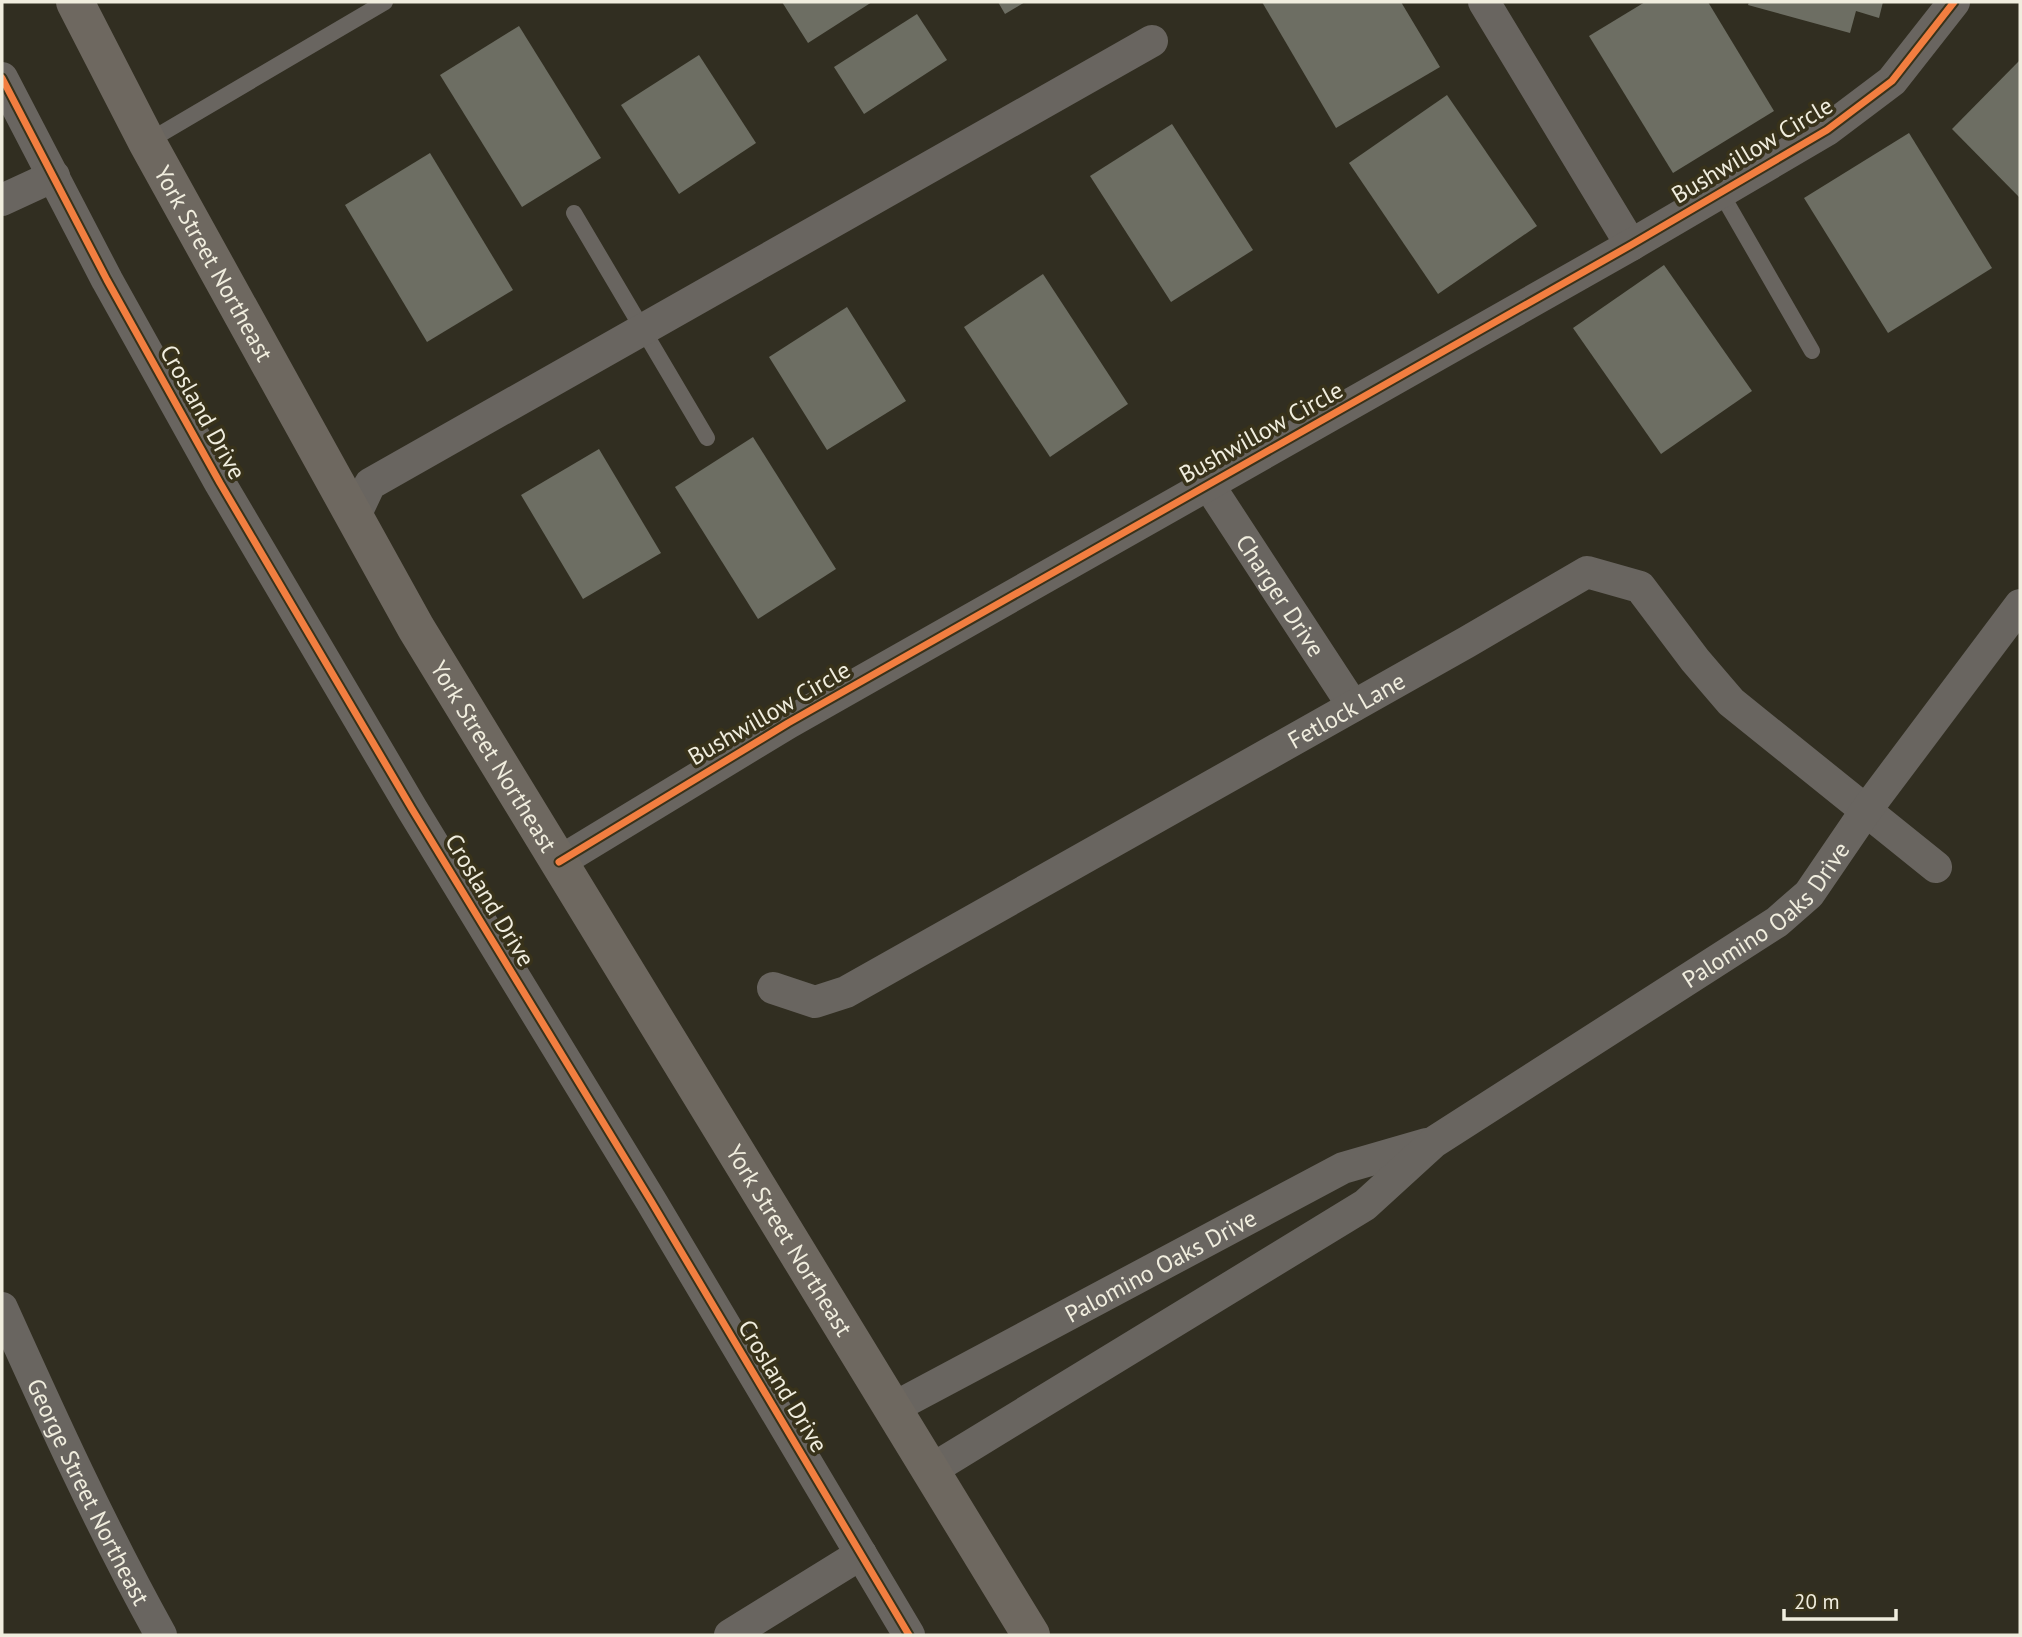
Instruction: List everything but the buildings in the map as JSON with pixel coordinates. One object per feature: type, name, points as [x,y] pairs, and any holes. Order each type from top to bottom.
[{"type":"highway","name":"York Street Northeast","points":[[75,2],[147,142],[416,628],[1031,1635]]},
{"type":"street","points":[[1484,2],[1631,245]]},
{"type":"street","name":"Bushwillow Circle","points":[[559,862],[788,723],[1631,245],[1827,130],[1892,81],[1954,2]]},
{"type":"street","points":[[354,517],[370,484],[1152,41]]},
{"type":"street","name":"Crosland Drive","points":[[2,78],[107,280],[220,483],[412,809],[651,1201],[909,1635]]},
{"type":"street","points":[[2,200],[54,176]]},
{"type":"street","name":"Charger Drive","points":[[1208,484],[1353,706]]},
{"type":"street","name":"Fetlock Lane","points":[[773,988],[815,1002],[846,992],[1587,572],[1640,587],[1695,660],[1731,702],[1936,867]]},
{"type":"street","name":"Palomino Oaks Drive","points":[[931,1470],[1364,1206],[1434,1142],[1777,922],[1809,894],[1867,809],[2020,605]]},
{"type":"street","name":"Palomino Oaks Drive","points":[[892,1408],[1343,1168],[1434,1142]]},
{"type":"street","name":"George Street Northeast","points":[[2,1308],[61,1439],[130,1579],[161,1635]]},
{"type":"street","points":[[730,1635],[861,1554]]},
{"type":"lane","points":[[147,142],[385,2]]},
{"type":"lane","points":[[1721,193],[1812,351]]},
{"type":"lane","points":[[573,213],[708,438]]},
{"type":"cycle path","points":[[559,862],[788,723],[1631,245],[1827,130],[1892,81],[1954,2]]},
{"type":"cycle path","points":[[2,78],[107,280],[220,483],[412,809],[651,1201],[909,1635]]}]
